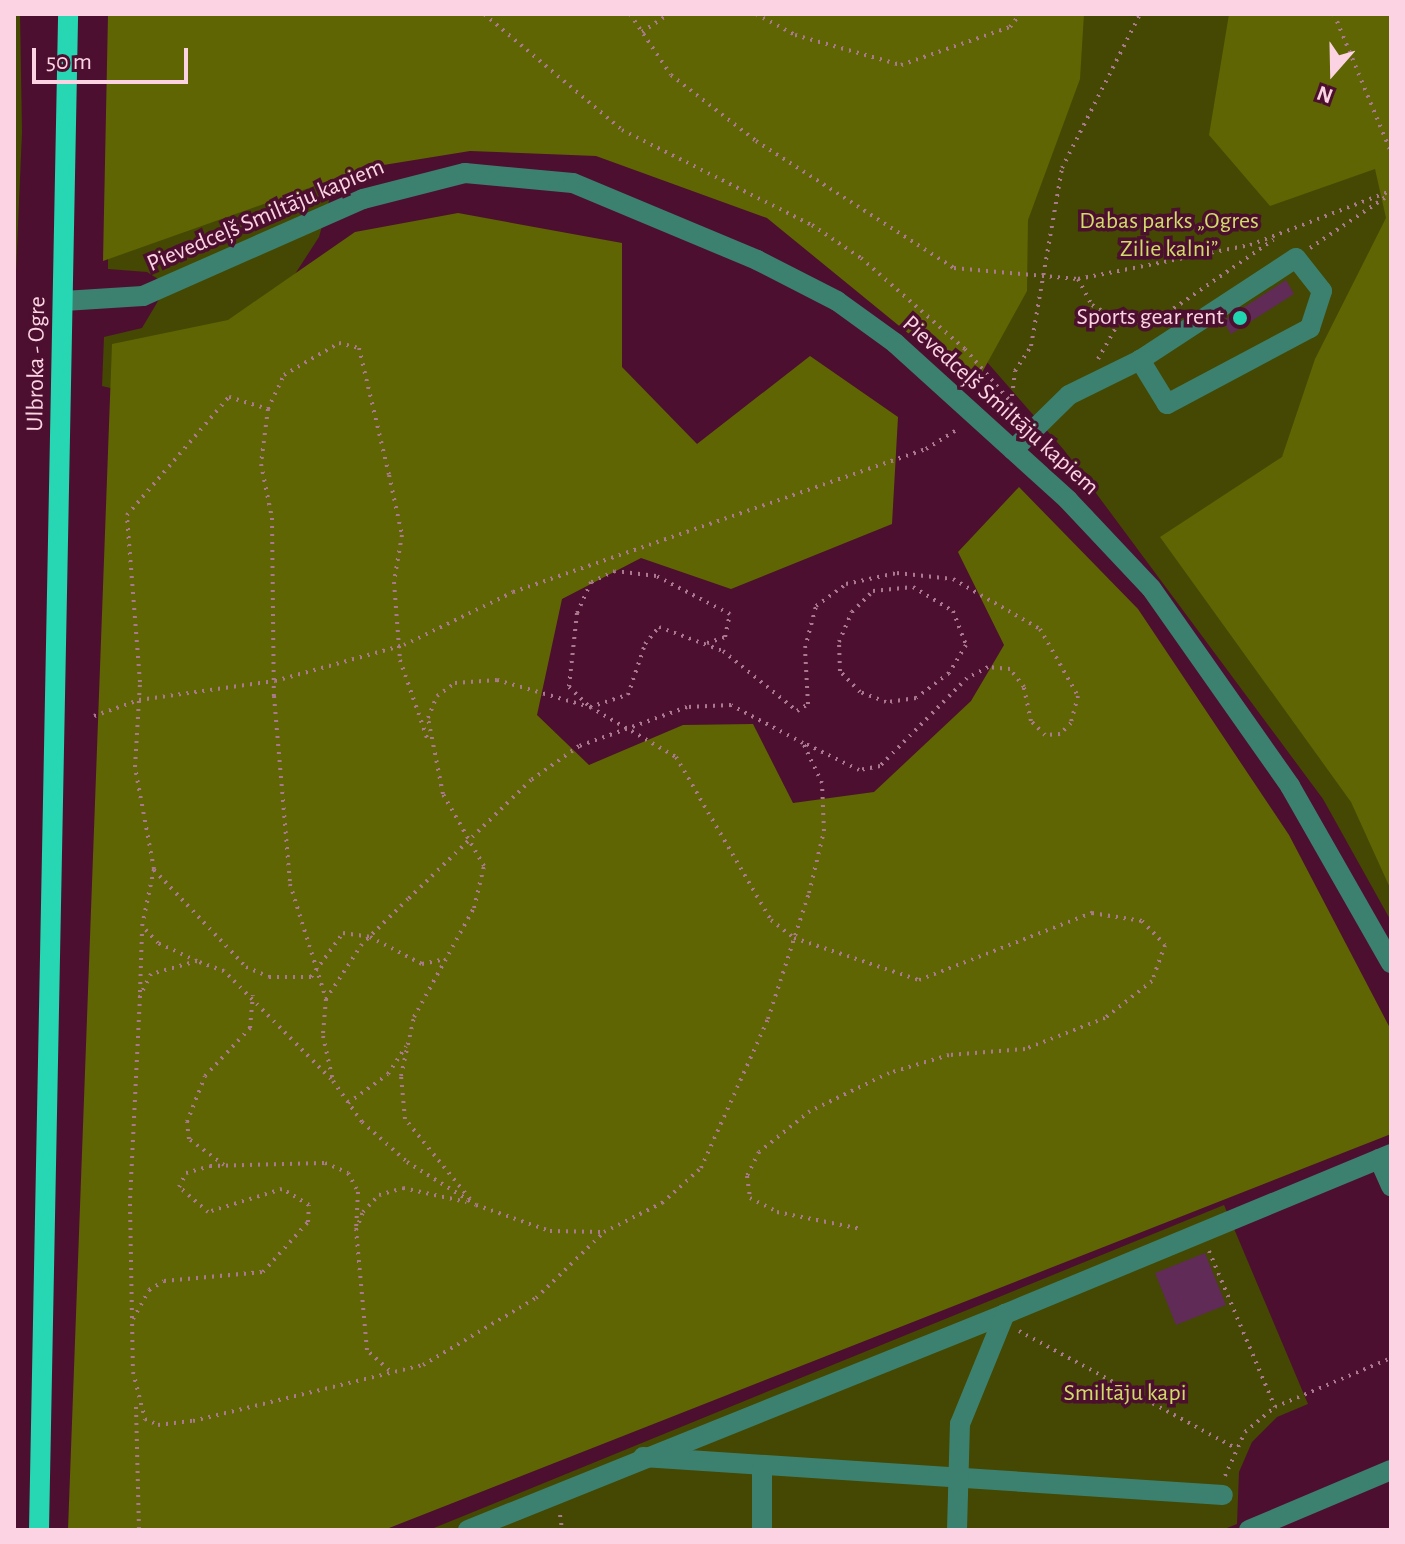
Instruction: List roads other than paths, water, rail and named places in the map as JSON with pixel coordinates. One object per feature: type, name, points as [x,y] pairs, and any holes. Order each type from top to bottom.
[{"type":"main road","name":"Ulbroka - Ogre","points":[[39,1530],[68,14]]},
{"type":"street","name":"Pievedceļš Smiltāju kapiem","points":[[64,301],[143,296],[423,180],[514,173],[573,183],[659,213],[837,301],[974,412],[1151,588],[1223,685],[1326,843],[1391,963]]},
{"type":"street","points":[[1013,450],[1069,395],[1140,360],[1296,258],[1322,291],[1310,328],[1167,404],[1140,360]]},
{"type":"street","points":[[468,1530],[643,1457],[1004,1318],[1200,1232],[1385,1157],[1391,1186]]},
{"type":"street","points":[[957,1530],[955,1480],[969,1392],[1004,1318]]},
{"type":"street","points":[[643,1457],[762,1469],[1223,1495]]},
{"type":"street","points":[[762,1469],[762,1530]]},
{"type":"street","points":[[1249,1530],[1391,1470]]},
{"type":"place","name":"Sports gear rent","points":[[1240,318]]},
{"type":"park label","name":"Dabas parks „Ogres Zilie kalni”","points":[[1169,236]]},
{"type":"park label","name":"Smiltāju kapi","points":[[1125,1394]]}]
